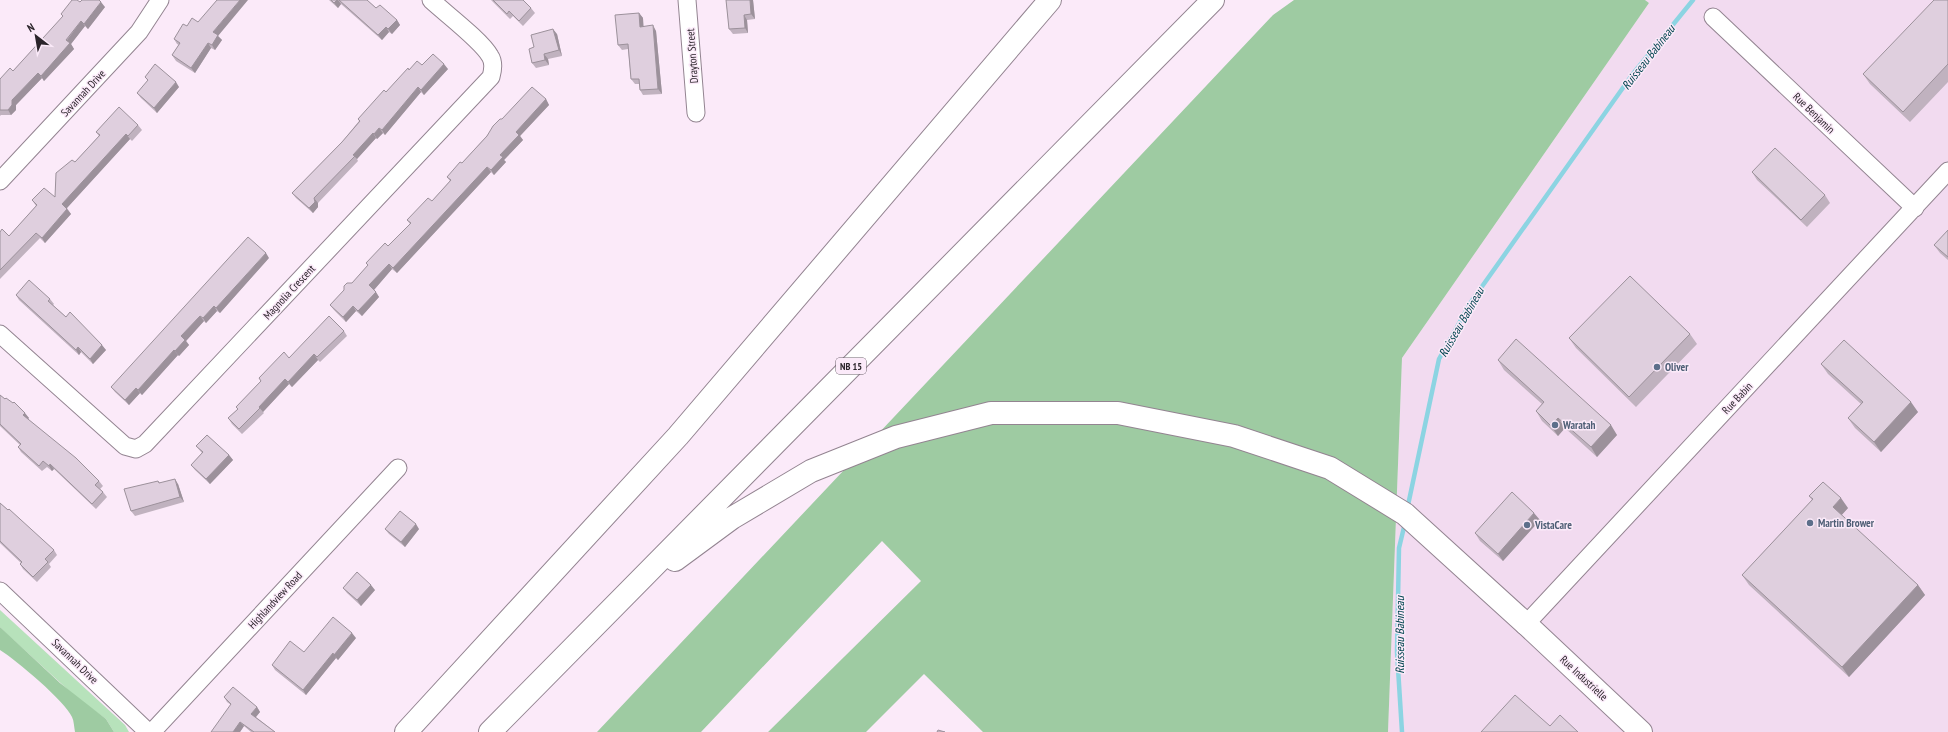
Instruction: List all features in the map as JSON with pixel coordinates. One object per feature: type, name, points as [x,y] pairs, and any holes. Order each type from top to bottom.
[{"type":"main road","points":[[406,732],[678,436],[1050,0]]},
{"type":"main road","name":"NB 15","points":[[490,732],[1213,0]]},
{"type":"main road","name":"Rue Industrielle","points":[[618,603],[732,518],[804,475],[896,437],[991,413],[1118,413],[1234,436],[1330,468],[1405,514],[1526,624],[1641,732]]},
{"type":"street","name":"Savannah Drive","points":[[0,181],[139,32],[160,0]]},
{"type":"street","name":"Magnolia Crescent","points":[[0,334],[125,446],[136,449],[145,444],[491,77],[493,66],[491,56],[483,46],[431,0]]},
{"type":"street","name":"Drayton Street","points":[[687,0],[696,113]]},
{"type":"street","name":"Rue Benjamin","points":[[1713,17],[1915,208]]},
{"type":"street","name":"Rue Babin","points":[[1526,624],[1948,171]]},
{"type":"street","name":"Highlandview Road","points":[[152,732],[398,468]]},
{"type":"street","name":"Savannah Drive","points":[[0,591],[148,732]]},
{"type":"shaded area","points":[[1645,0],[1948,0],[1948,732],[1388,732],[1402,358],[1649,3]]},
{"type":"green space","points":[[1294,0],[1645,0],[1649,3],[1402,358],[1388,732],[983,732],[924,674],[866,732],[768,732],[921,581],[882,541],[701,732],[597,732],[1273,15]]},
{"type":"green space","points":[[0,610],[125,725],[129,732],[114,732],[106,719],[77,698],[7,634],[0,627]]},
{"type":"green space","points":[[0,627],[60,683],[106,719],[114,732],[75,732],[72,717],[60,701],[28,671],[0,650]]},
{"type":"building","points":[[72,0],[77,0],[80,2],[82,0],[99,0],[101,2],[84,24],[81,21],[66,40],[70,43],[41,76],[38,73],[12,100],[12,105],[8,110],[0,110],[0,79],[10,68],[13,71],[63,16],[61,14]]},
{"type":"building","points":[[217,0],[240,0],[213,32],[218,35],[212,45],[208,43],[191,68],[172,55],[180,43],[174,39],[183,24],[187,26],[192,18],[198,22]]},
{"type":"building","points":[[339,0],[367,0],[376,8],[380,5],[397,20],[388,29],[386,27],[378,35]]},
{"type":"building","points":[[493,0],[523,0],[531,8],[519,21],[509,11],[507,14]]},
{"type":"building","points":[[726,0],[750,0],[751,14],[744,15],[745,28],[729,29]]},
{"type":"building","points":[[1934,0],[1948,0],[1948,64],[1903,112],[1863,74]]},
{"type":"building","points":[[639,13],[640,27],[653,25],[658,89],[640,90],[639,79],[631,79],[628,44],[618,45],[615,15]]},
{"type":"building","points":[[553,29],[559,50],[544,54],[545,60],[532,63],[529,49],[534,47],[531,35]]},
{"type":"building","points":[[433,54],[444,64],[421,90],[418,87],[382,130],[379,128],[374,134],[373,133],[353,155],[355,156],[314,198],[315,202],[309,208],[292,193],[342,142],[360,121],[358,119],[384,90],[386,92],[408,68],[409,70],[417,61],[422,65]]},
{"type":"building","points":[[155,64],[176,82],[154,108],[137,93],[148,80],[145,77]]},
{"type":"building","points":[[532,87],[546,99],[516,132],[519,135],[500,155],[503,157],[491,170],[487,167],[393,268],[389,264],[369,285],[376,292],[358,311],[353,306],[343,317],[330,305],[344,290],[344,286],[347,283],[352,283],[368,265],[366,263],[385,243],[388,246],[411,223],[407,220],[428,198],[432,201],[451,180],[447,177],[460,162],[462,163],[487,136],[493,126],[500,119],[502,119]]},
{"type":"building","points":[[119,107],[138,125],[128,136],[126,134],[62,204],[67,209],[42,238],[36,233],[0,270],[0,232],[2,229],[9,236],[37,205],[32,200],[44,188],[55,197],[56,173],[72,160],[75,162],[100,135],[96,132]]},
{"type":"building","points":[[1775,148],[1825,195],[1801,220],[1752,172]]},
{"type":"building","points":[[1948,230],[1948,257],[1934,245]]},
{"type":"building","points":[[248,237],[266,253],[216,308],[214,306],[203,318],[200,316],[181,336],[185,340],[138,390],[136,388],[125,400],[111,387]]},
{"type":"building","points":[[1630,276],[1690,334],[1629,397],[1569,338]]},
{"type":"building","points":[[29,280],[50,299],[48,301],[66,317],[70,312],[102,345],[90,359],[78,347],[76,350],[16,295]]},
{"type":"building","points":[[329,316],[344,331],[317,357],[314,354],[288,382],[285,379],[259,407],[260,408],[239,429],[228,418],[238,409],[236,407],[261,381],[259,378],[284,352],[289,358]]},
{"type":"building","points":[[1516,339],[1611,425],[1591,447],[1558,418],[1551,426],[1536,411],[1544,402],[1498,360]]},
{"type":"building","points":[[1844,340],[1911,402],[1874,442],[1848,418],[1863,402],[1821,364]]},
{"type":"building","points":[[0,395],[13,403],[14,402],[25,413],[23,415],[76,458],[99,481],[95,485],[103,492],[92,504],[50,464],[49,466],[43,461],[39,466],[18,447],[21,444],[0,424]]},
{"type":"building","points":[[207,435],[229,455],[206,479],[191,465],[203,452],[196,446]]},
{"type":"building","points":[[175,479],[180,497],[131,511],[124,489],[158,481],[159,483]]},
{"type":"building","points":[[1823,482],[1841,498],[1833,507],[1918,585],[1842,667],[1742,575],[1813,499],[1809,496]]},
{"type":"building","points":[[1512,492],[1534,513],[1498,554],[1475,533]]},
{"type":"building","points":[[0,503],[8,510],[9,509],[54,550],[45,559],[48,562],[33,577],[20,564],[22,562],[0,541]]},
{"type":"building","points":[[400,511],[416,524],[401,542],[385,529]]},
{"type":"building","points":[[357,572],[371,585],[357,600],[343,588]]},
{"type":"building","points":[[333,617],[352,633],[334,655],[333,653],[303,690],[272,665],[290,641],[304,652]]},
{"type":"building","points":[[233,687],[257,707],[251,714],[275,732],[254,732],[240,722],[233,732],[211,732],[231,704],[224,697]]},
{"type":"building","points":[[1515,695],[1550,726],[1560,715],[1578,732],[1481,732]]},
{"type":"waterway","name":"Ruisseau Babineau","points":[[1407,510],[1439,359],[1471,302],[1632,75],[1693,0]]},
{"type":"waterway","name":"Ruisseau Babineau","points":[[1402,732],[1397,652],[1399,548],[1405,523]]},
{"type":"place","name":"Oliver","points":[[1657,367]]},
{"type":"place","name":"Waratah","points":[[1555,425]]},
{"type":"place","name":"Martin Brower","points":[[1810,523]]},
{"type":"place","name":"VistaCare","points":[[1527,525]]}]
